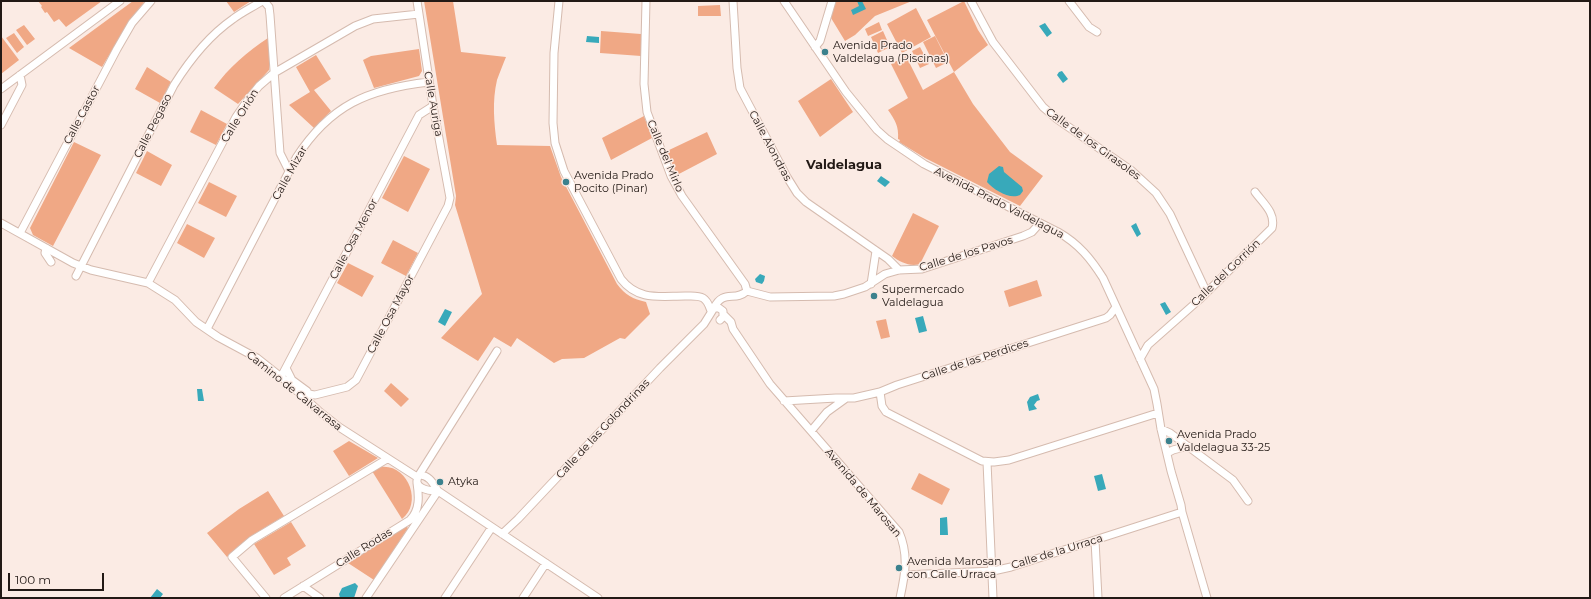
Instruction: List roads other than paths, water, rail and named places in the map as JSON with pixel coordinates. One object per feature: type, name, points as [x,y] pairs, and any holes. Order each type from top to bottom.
[{"type":"street","points":[[1,89],[120,1]]},
{"type":"street","name":"Calle Castor","points":[[20,233],[117,49],[132,23],[151,1]]},
{"type":"street","points":[[263,1],[269,7],[270,15],[280,153],[290,172]]},
{"type":"street","name":"Calle Pegaso","points":[[76,276],[171,91],[184,69],[198,52],[232,19],[263,1]]},
{"type":"street","name":"Calle Auriga","points":[[417,1],[433,106],[450,198],[448,206]]},
{"type":"street","name":"Avenida de Marosan","points":[[559,1],[555,46],[553,123],[556,143],[564,171],[621,279],[626,286],[640,295],[699,296],[708,302],[717,314],[731,322],[733,329],[770,384],[899,532],[905,549],[906,563],[900,598]]},
{"type":"street","name":"Calle del Mirlo","points":[[646,1],[644,84],[647,112],[669,170],[682,196],[745,284],[747,290]]},
{"type":"street","name":"Calle Alondras","points":[[733,1],[737,68],[740,88],[786,177],[796,193],[806,202],[888,259],[898,270]]},
{"type":"street","name":"Avenida Prado Valdelagua","points":[[784,1],[862,114],[887,139],[924,164],[1066,236],[1086,253],[1103,278],[1154,389],[1167,453],[1182,512],[1207,598]]},
{"type":"street","points":[[815,47],[820,41],[832,1]]},
{"type":"street","name":"Calle de los Girasoles","points":[[971,1],[993,42],[1043,107],[1057,119],[1132,170],[1156,192],[1173,220],[1206,291]]},
{"type":"street","points":[[1069,1],[1089,27],[1097,32]]},
{"type":"street","name":"Calle Orión","points":[[148,283],[236,117],[247,100],[259,86],[274,73],[355,26],[373,19],[419,14]]},
{"type":"street","points":[[809,38],[824,28]]},
{"type":"street","points":[[1,125],[22,85],[20,75]]},
{"type":"street","name":"Calle Mizar","points":[[207,329],[309,139],[337,112],[356,101],[380,90],[401,85],[429,82]]},
{"type":"street","name":"Calle Osa Menor","points":[[281,377],[419,115],[433,106]]},
{"type":"street","name":"Calle del Gorrión","points":[[1140,359],[1148,345],[1272,228],[1274,222],[1272,214],[1255,192]]},
{"type":"street","name":"Calle Osa Mayor","points":[[295,386],[312,395],[347,387],[356,380],[448,206]]},
{"type":"street","name":"Calle de los Pavos","points":[[747,290],[770,297],[834,296],[857,290],[871,284],[885,274],[898,270],[922,269],[1013,240],[1032,232],[1040,223]]},
{"type":"street","name":"Camino de Calvarrasa","points":[[1,224],[82,266],[92,270],[148,283],[174,300],[196,322],[218,337],[252,355],[295,386],[329,420],[418,478]]},
{"type":"street","points":[[46,248],[45,253],[51,262]]},
{"type":"street","points":[[871,284],[876,251]]},
{"type":"street","points":[[717,314],[717,302],[722,298],[727,296],[742,295],[747,290]]},
{"type":"street","name":"Calle de las Perdices","points":[[784,401],[836,398],[844,399],[880,392],[897,385],[1106,318],[1116,308]]},
{"type":"street","name":"Calle de las Golondrinas","points":[[502,534],[518,519],[660,368],[704,324],[717,314]]},
{"type":"street","points":[[1106,318],[1115,320],[1125,325]]},
{"type":"street","points":[[1132,341],[1148,345]]},
{"type":"street","points":[[417,516],[418,478],[497,351]]},
{"type":"street","points":[[286,368],[295,386]]},
{"type":"street","points":[[880,392],[882,406],[886,412],[968,455],[987,462],[1009,460],[1158,412]]},
{"type":"street","points":[[826,399],[829,405],[829,410]]},
{"type":"street","name":"Calle de las Perdices","points":[[811,432],[829,410],[844,399]]},
{"type":"street","points":[[1161,429],[1170,433],[1233,480],[1248,501]]},
{"type":"street","points":[[1167,453],[1188,446]]},
{"type":"street","points":[[266,598],[232,557],[252,540],[387,459]]},
{"type":"street","points":[[987,462],[993,598]]},
{"type":"street","points":[[418,478],[424,475],[431,480],[435,489],[598,598]]},
{"type":"street","points":[[418,478],[422,489],[435,489]]},
{"type":"street","points":[[366,598],[435,489]]},
{"type":"street","name":"Calle de la Urraca","points":[[905,575],[993,571],[1011,567],[1182,512]]},
{"type":"street","name":"Calle Rodas","points":[[284,598],[417,516]]},
{"type":"street","points":[[445,598],[492,527]]},
{"type":"street","points":[[1094,540],[1098,598]]},
{"type":"street","points":[[523,598],[546,563]]},
{"type":"street","points":[[303,586],[320,598]]},
{"type":"water","points":[[857,1],[862,1],[866,9],[853,15],[851,10],[859,6]]},
{"type":"water","points":[[1045,23],[1052,33],[1047,37],[1039,26]]},
{"type":"water","points":[[587,36],[599,37],[599,43],[586,42]]},
{"type":"water","points":[[1062,71],[1068,79],[1063,83],[1057,75]]},
{"type":"water","points":[[999,166],[1003,167],[1004,172],[1022,187],[1023,191],[1020,195],[1007,195],[994,188],[987,182],[989,174]]},
{"type":"water","points":[[881,176],[890,182],[885,187],[877,181]]},
{"type":"water","points":[[1136,223],[1141,234],[1137,237],[1131,226]]},
{"type":"water","points":[[760,274],[765,276],[762,284],[756,282],[755,279]]},
{"type":"water","points":[[1165,302],[1171,312],[1166,315],[1160,304]]},
{"type":"water","points":[[445,309],[452,312],[445,326],[438,322]]},
{"type":"water","points":[[923,316],[927,331],[919,333],[915,318]]},
{"type":"water","points":[[197,389],[202,389],[204,401],[198,401]]},
{"type":"water","points":[[1038,394],[1040,400],[1034,405],[1037,409],[1029,411],[1027,402],[1030,397]]},
{"type":"water","points":[[1102,474],[1106,489],[1098,491],[1094,476]]},
{"type":"water","points":[[947,517],[948,535],[940,535],[940,518]]},
{"type":"water","points":[[355,583],[358,586],[354,598],[340,598],[339,594],[342,588]]},
{"type":"water","points":[[157,589],[163,594],[160,598],[150,598]]},
{"type":"place","name":"Avenida Prado Valdelagua (Piscinas)","points":[[825,52]]},
{"type":"place","name":"Avenida Prado Pocito (Pinar)","points":[[566,182]]},
{"type":"place","name":"Supermercado Valdelagua","points":[[874,296]]},
{"type":"place","name":"Avenida Prado Valdelagua 33-25","points":[[1169,441]]},
{"type":"place","name":"Atyka","points":[[440,482]]},
{"type":"place","name":"Avenida Marosan con Calle Urraca","points":[[899,568]]},
{"type":"district","name":"Valdelagua","points":[[844,165]]}]
